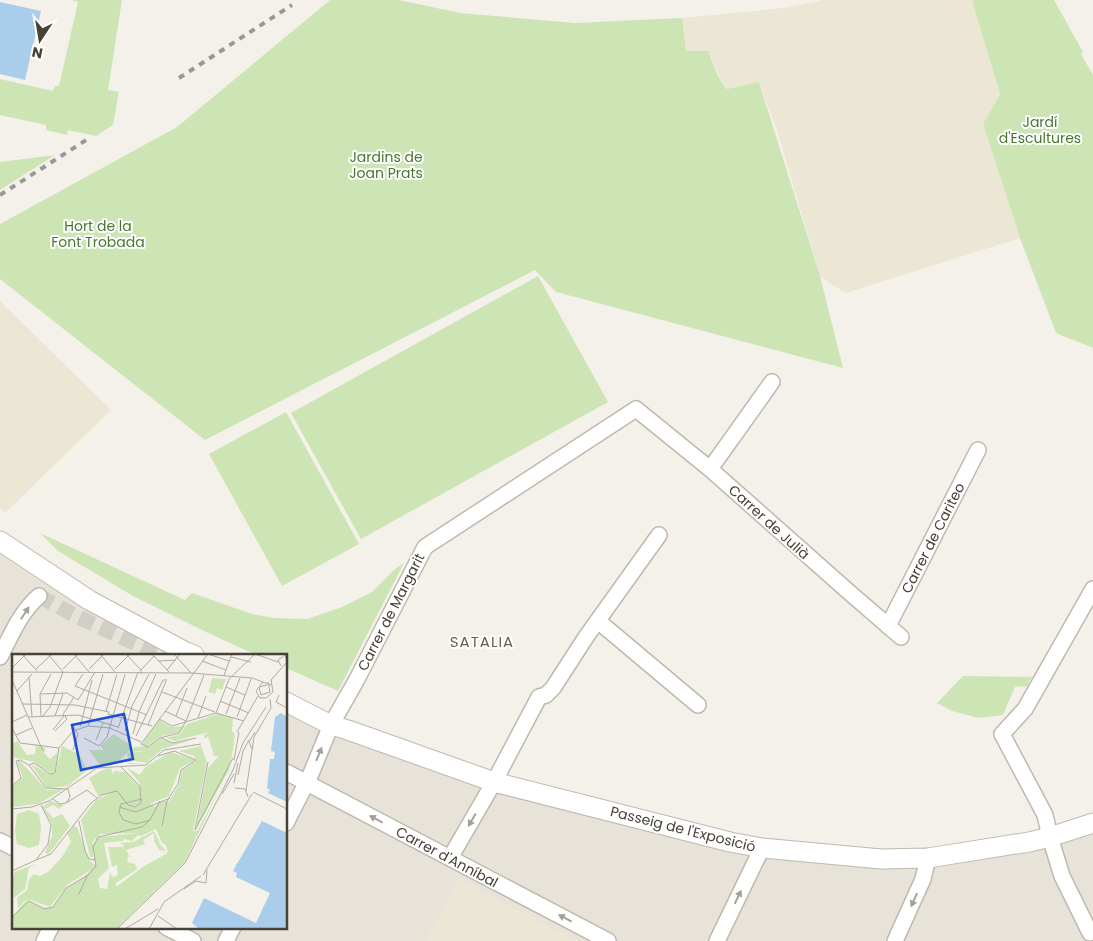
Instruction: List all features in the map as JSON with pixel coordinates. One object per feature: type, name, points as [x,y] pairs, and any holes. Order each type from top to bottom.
[{"type":"street","points":[[710,469],[772,382]]},
{"type":"street","name":"Carrer de Julià","points":[[636,409],[710,469],[901,637]]},
{"type":"street","name":"Carrer de Margarit","points":[[288,819],[307,783],[331,725],[356,681],[425,547],[636,409]]},
{"type":"street","name":"Carrer de Cariteo","points":[[888,626],[978,450]]},
{"type":"street","points":[[450,858],[494,782],[539,697],[546,695],[553,688],[658,535]]},
{"type":"street","points":[[0,541],[89,600],[181,653]]},
{"type":"street","points":[[1090,934],[1062,876],[1046,815],[1002,734],[1025,709],[1093,589]]},
{"type":"street","points":[[0,658],[13,632],[32,602],[39,596]]},
{"type":"street","points":[[598,621],[698,705]]},
{"type":"street","name":"Passeig de l'Exposició","points":[[288,703],[331,725],[494,782],[720,840],[762,848],[880,860],[928,858],[1030,842],[1093,823]]},
{"type":"street","name":"Carrer d'Anníbal","points":[[288,773],[608,941]]},
{"type":"street","points":[[0,841],[12,847]]},
{"type":"street","points":[[717,941],[762,848]]},
{"type":"street","points":[[895,941],[923,879],[928,858]]},
{"type":"street","points":[[44,941],[50,928]]},
{"type":"street","points":[[168,928],[193,941]]},
{"type":"street","points":[[226,941],[232,928]]},
{"type":"shaded area","points":[[823,0],[973,0],[1000,94],[983,124],[1020,238],[846,293],[820,276],[777,130],[759,82],[728,89],[720,78],[710,54],[686,51],[682,18],[783,8]]},
{"type":"shaded area","points":[[0,301],[111,410],[5,513],[0,508]]},
{"type":"shaded area","points":[[0,541],[194,654],[12,654],[12,928],[288,928],[288,703],[331,725],[730,842],[881,859],[1093,823],[1093,941],[0,941]]},
{"type":"shaded area","points":[[459,879],[512,907],[578,941],[426,941]]},
{"type":"green space","points":[[71,0],[122,0],[108,90],[119,92],[113,125],[96,136],[68,130],[67,135],[46,130],[46,125],[0,115],[0,79],[53,91],[55,86],[59,86],[78,2]]},
{"type":"green space","name":"Jardins de Joan Prats","points":[[330,0],[399,0],[460,13],[575,23],[682,18],[686,51],[708,51],[719,78],[727,89],[759,82],[820,276],[843,368],[556,292],[535,270],[205,440],[0,279],[0,224],[177,127]]},
{"type":"green space","name":"Jardí d'Escultures","points":[[973,0],[1054,0],[1083,52],[1081,54],[1093,75],[1093,348],[1056,333],[1020,238],[983,124],[1000,94]]},
{"type":"green space","points":[[55,155],[0,190],[0,162]]},
{"type":"green space","points":[[538,276],[608,402],[361,539],[291,413]]},
{"type":"green space","points":[[286,412],[359,544],[282,586],[209,454]]},
{"type":"green space","points":[[40,533],[185,600],[192,593],[252,614],[274,618],[307,619],[342,607],[372,592],[395,569],[404,563],[338,691],[288,669],[288,654],[254,654],[133,596],[58,551]]},
{"type":"green space","points":[[963,676],[1033,677],[1029,681],[1028,686],[1015,687],[1003,715],[978,718],[952,711],[937,703]]},
{"type":"water","points":[[0,2],[41,11],[25,80],[0,74]]},
{"type":"tunnel","points":[[39,596],[74,615],[158,654]]},
{"type":"railway","points":[[179,78],[292,5]]},
{"type":"railway","points":[[0,195],[91,137]]},
{"type":"district","name":"SATALIA","points":[[482,642]]},
{"type":"park label","name":"Hort de la Font Trobada","points":[[98,234]]}]
